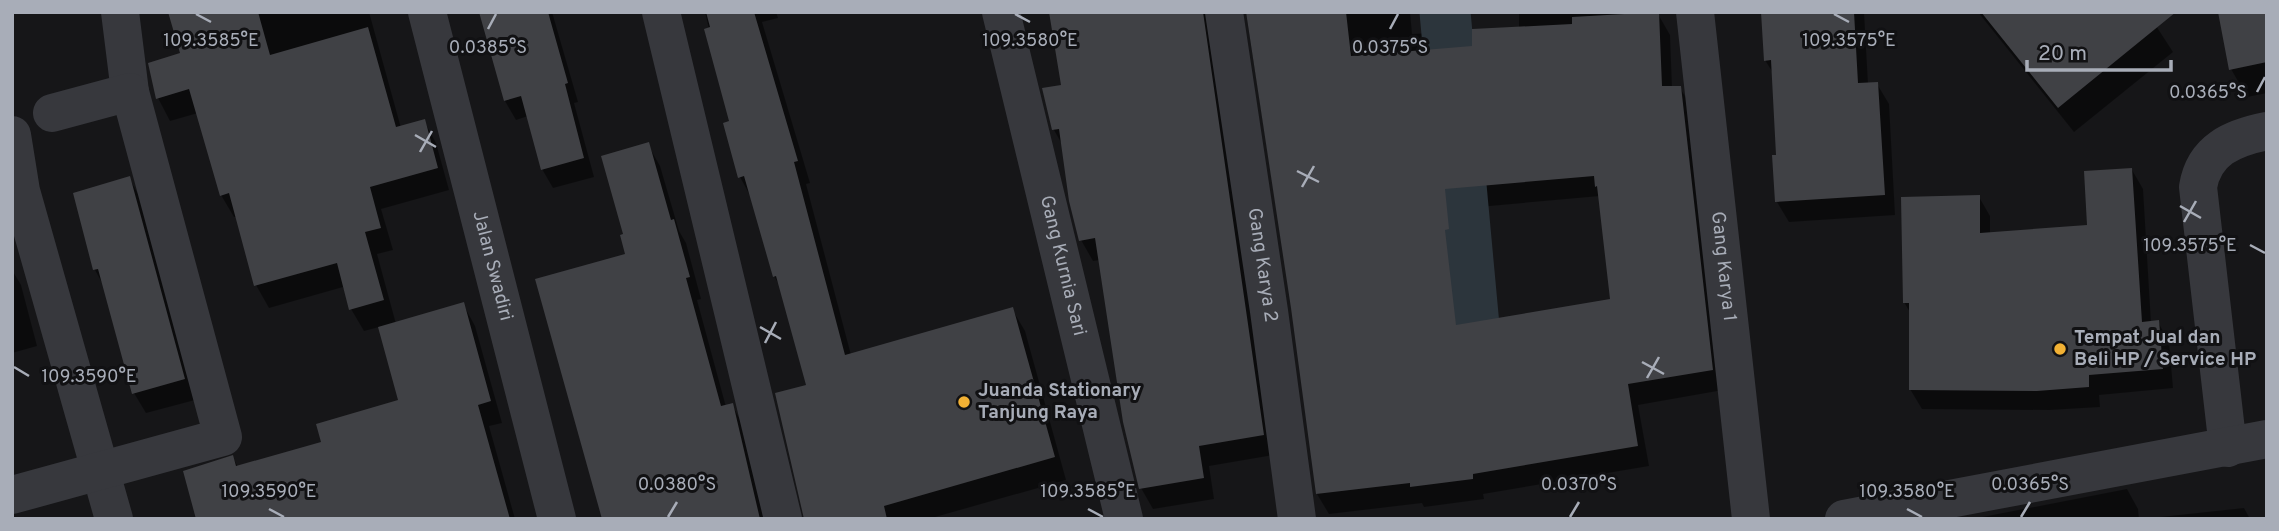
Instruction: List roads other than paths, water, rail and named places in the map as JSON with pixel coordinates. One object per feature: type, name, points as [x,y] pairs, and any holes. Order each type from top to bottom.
[{"type":"street","points":[[12,495],[223,437],[130,92],[120,12]]},
{"type":"street","name":"Jalan Swadiri","points":[[427,12],[557,519]]},
{"type":"street","points":[[661,12],[783,519]]},
{"type":"street","name":"Gang Kurnia Sari","points":[[1001,12],[1124,519]]},
{"type":"street","name":"Gang Karya 2","points":[[1224,12],[1297,519]]},
{"type":"street","name":"Gang Karya 1","points":[[1695,12],[1751,519]]},
{"type":"street","points":[[52,113],[130,92]]},
{"type":"street","points":[[2228,449],[2199,187],[2203,168],[2213,155],[2230,143],[2267,131]]},
{"type":"street","points":[[12,135],[21,191],[114,519]]},
{"type":"street","points":[[1844,519],[2228,449],[2267,439]]},
{"type":"waterway","points":[[1445,12],[1480,391]]},
{"type":"place","name":"Tempat Jual dan Beli HP / Service HP","points":[[2060,349]]},
{"type":"place","name":"Juanda Stationary Tanjung Raya","points":[[964,402]]}]
